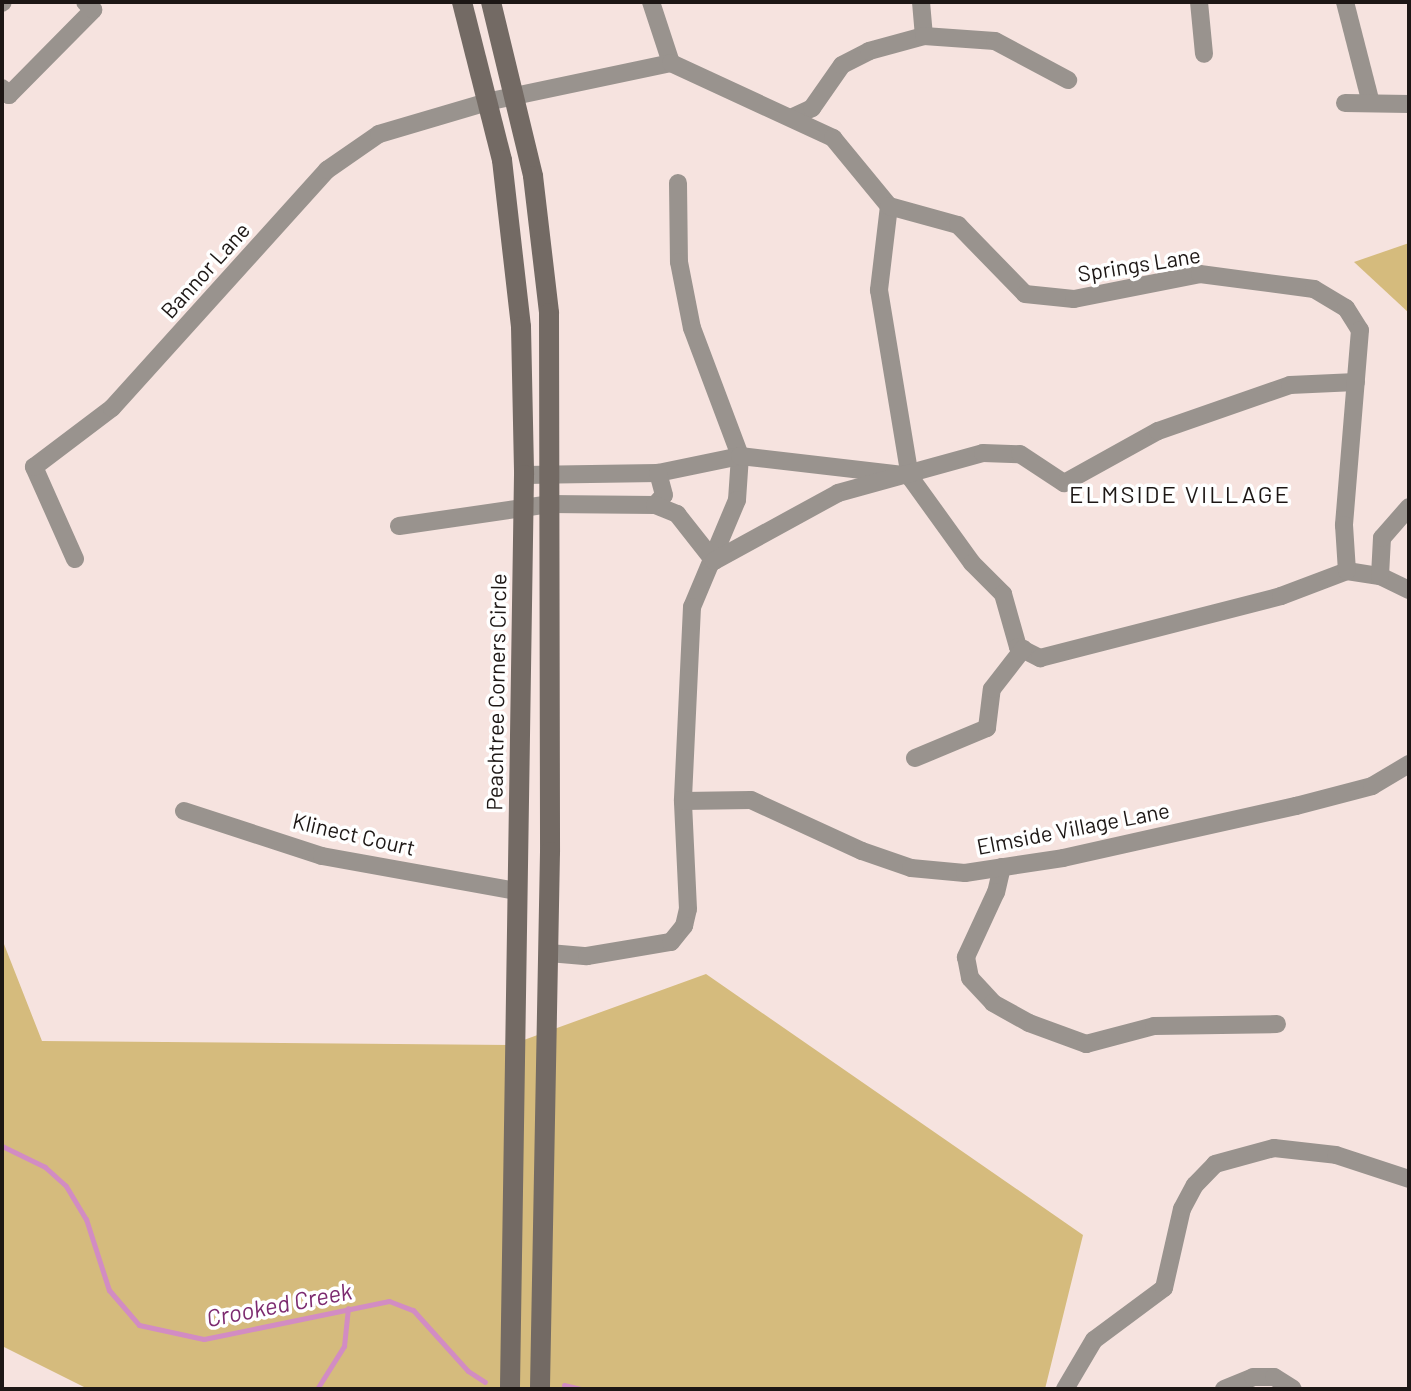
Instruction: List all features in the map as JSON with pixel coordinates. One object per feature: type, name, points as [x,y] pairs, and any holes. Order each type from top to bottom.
[{"type":"street","points":[[2,88],[9,95],[93,10],[85,2]]},
{"type":"street","name":"Peachtree Corners Circle","points":[[462,2],[491,101],[521,327],[524,475],[510,1389]]},
{"type":"street","points":[[491,2],[517,95],[545,259],[551,474],[549,953],[540,1389]]},
{"type":"street","points":[[651,2],[671,63]]},
{"type":"street","points":[[921,2],[924,36]]},
{"type":"street","points":[[1199,2],[1204,54]]},
{"type":"street","points":[[1345,2],[1371,103]]},
{"type":"street","points":[[793,117],[812,108],[842,65],[924,36],[995,41],[1068,80]]},
{"type":"street","points":[[517,95],[671,63],[793,117],[847,150],[889,206],[879,290],[910,477],[972,563],[1003,594],[1023,649],[1040,658],[1281,596],[1347,571],[1380,576],[1409,590]]},
{"type":"street","name":"Bannor Lane","points":[[75,559],[34,467],[112,408],[327,170],[379,134],[517,95]]},
{"type":"street","points":[[1345,103],[1409,104]]},
{"type":"street","points":[[549,953],[587,956],[671,942],[684,926],[688,909],[683,801],[692,607],[714,561],[737,500],[740,456],[692,328],[679,262],[678,183]]},
{"type":"street","name":"Springs Lane","points":[[889,206],[958,225],[1025,294],[1074,299],[1200,274],[1314,289],[1346,308],[1360,330],[1344,525],[1347,571]]},
{"type":"street","points":[[714,561],[838,493],[910,477],[983,453],[1020,454],[1064,483],[1158,431],[1290,385],[1356,382]]},
{"type":"street","points":[[524,475],[658,473],[740,456],[810,460],[910,477]]},
{"type":"street","points":[[655,505],[664,495],[658,473]]},
{"type":"street","points":[[399,526],[549,504],[655,505],[677,514],[714,561]]},
{"type":"street","points":[[1380,576],[1382,538],[1409,507]]},
{"type":"street","points":[[915,758],[987,728],[992,689],[1023,649]]},
{"type":"street","name":"Elmside Village Lane","points":[[683,801],[751,800],[862,851],[911,868],[965,873],[1296,806],[1372,786],[1409,764]]},
{"type":"street","name":"Klinect Court","points":[[184,811],[322,856],[517,891]]},
{"type":"street","points":[[1002,867],[996,892],[966,957],[970,978],[993,1003],[1029,1023],[1086,1044],[1154,1026],[1277,1024]]},
{"type":"street","points":[[1065,1389],[1094,1340],[1164,1288],[1182,1209],[1195,1185],[1215,1164],[1274,1148],[1336,1155],[1409,1179]]},
{"type":"street","points":[[1224,1389],[1253,1377],[1274,1377],[1293,1389]]},
{"type":"shaded area","points":[[1409,243],[1409,313],[1354,262]]},
{"type":"shaded area","points":[[2,939],[42,1041],[510,1045],[706,974],[1083,1235],[1045,1389],[88,1389],[2,1346]]},
{"type":"waterway","name":"Crooked Creek","points":[[2,1146],[45,1167],[66,1186],[86,1219],[109,1290],[139,1325],[204,1339],[389,1301],[413,1310],[468,1371],[485,1382]]},
{"type":"waterway","points":[[317,1389],[344,1346],[348,1308]]},
{"type":"waterway","name":"Crooked Creek","points":[[564,1385],[581,1389]]},
{"type":"district","name":"ELMSIDE VILLAGE","points":[[1180,494]]}]
